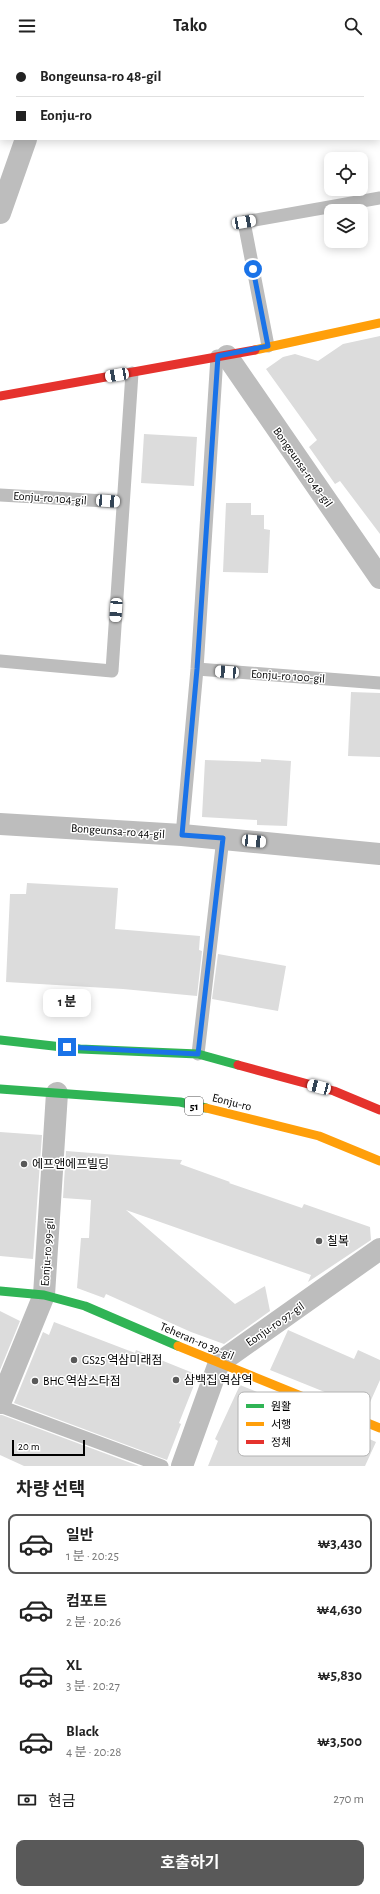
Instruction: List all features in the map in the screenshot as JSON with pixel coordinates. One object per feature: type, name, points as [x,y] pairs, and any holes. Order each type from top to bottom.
[{"type":"street","points":[[3,199],[26,140]]},
{"type":"street","points":[[0,396],[222,356],[380,323]]},
{"type":"street","name":"Bongeunsa-ro 48-gil","points":[[222,356],[380,578]]},
{"type":"street","name":"Bongeunsa-ro 44-gil","points":[[0,824],[223,838],[380,854]]},
{"type":"street","points":[[0,1040],[80,1049],[198,1054],[334,1091],[380,1110]]},
{"type":"street","name":"Eonju-ro","points":[[0,1088],[180,1102],[319,1136],[380,1161]]},
{"type":"street","name":"Eonju-ro 99-gil","points":[[0,1404],[44,1295],[56,1093]]},
{"type":"street","name":"Eonju-ro 97-gil","points":[[219,1363],[380,1249]]},
{"type":"street","name":"Teheran-ro 39-gil","points":[[0,1291],[44,1295],[84,1306],[291,1392]]},
{"type":"street","points":[[182,1466],[219,1363]]},
{"type":"street","name":"Teheran-ro 39-gil","points":[[370,1424],[380,1428]]},
{"type":"lane","points":[[268,346],[244,222],[380,198]]},
{"type":"lane","points":[[182,835],[222,356]]},
{"type":"lane","points":[[0,661],[112,671],[132,373]]},
{"type":"lane","name":"Eonju-ro 104-gil","points":[[0,495],[123,502]]},
{"type":"lane","name":"Eonju-ro 100-gil","points":[[197,669],[380,683]]},
{"type":"lane","points":[[198,1054],[223,838]]},
{"type":"lane","name":"Eonju-ro 99-gil","points":[[0,1404],[162,1466]]},
{"type":"building","points":[[380,336],[380,534],[340,481],[335,484],[309,447],[317,440],[266,369],[283,357],[295,354],[318,361],[343,344]]},
{"type":"building","points":[[144,434],[197,437],[194,486],[141,483]]},
{"type":"building","points":[[226,503],[251,503],[251,515],[264,515],[264,529],[270,530],[268,573],[223,572]]},
{"type":"building","points":[[351,692],[380,693],[380,757],[348,756]]},
{"type":"building","points":[[261,759],[291,761],[287,826],[257,825],[257,820],[202,817],[205,760],[261,762]]},
{"type":"building","points":[[27,883],[118,888],[115,929],[200,936],[199,950],[202,951],[197,996],[123,989],[6,982],[10,894],[26,894]]},
{"type":"building","points":[[218,954],[286,966],[278,1011],[212,999]]},
{"type":"building","points":[[0,1132],[42,1135],[33,1259],[0,1256]]},
{"type":"building","points":[[66,1151],[182,1160],[180,1164],[230,1182],[229,1183],[302,1208],[304,1204],[370,1227],[371,1240],[308,1282],[311,1275],[126,1210],[235,1304],[265,1286],[270,1311],[224,1344],[191,1332],[106,1294],[104,1298],[77,1288],[81,1238],[89,1238],[91,1200],[63,1198]]},
{"type":"building","points":[[0,1311],[20,1321],[0,1370]]},
{"type":"building","points":[[54,1322],[135,1353],[136,1350],[198,1375],[179,1423],[181,1424],[167,1460],[14,1403],[43,1332],[49,1335]]},
{"type":"building","points":[[288,1330],[354,1359],[358,1350],[380,1360],[380,1380],[370,1402],[370,1392],[325,1392],[270,1370]]},
{"type":"building","points":[[240,1385],[257,1392],[238,1392],[238,1456],[370,1456],[365,1466],[208,1466],[218,1441],[215,1439]]},
{"type":"building","points":[[0,1415],[139,1466],[24,1466],[0,1455]]},
{"type":"building","points":[[370,1439],[376,1442],[370,1455]]},
{"type":"traffic: fast","points":[[0,1040],[80,1049],[198,1054],[238,1065]]},
{"type":"traffic: fast","points":[[0,1089],[180,1102],[206,1108]]},
{"type":"traffic: fast","points":[[0,1291],[44,1295],[85,1306],[178,1346]]},
{"type":"traffic: slow","points":[[255,350],[380,323]]},
{"type":"traffic: slow","points":[[206,1108],[319,1136],[380,1161]]},
{"type":"traffic: slow","points":[[178,1346],[291,1392]]},
{"type":"traffic: slow","points":[[370,1424],[380,1428]]},
{"type":"traffic: jam","points":[[0,396],[255,350]]},
{"type":"traffic: jam","points":[[238,1065],[334,1091],[380,1110]]},
{"type":"place","name":"에프앤에프빌딩","points":[[24,1164]]},
{"type":"place","name":"칠복","points":[[319,1241]]},
{"type":"place","name":"GS25 역삼미래점","points":[[74,1360]]},
{"type":"place","name":"삼백집 역삼역","points":[[176,1380]]},
{"type":"place","name":"BHC 역삼스타점","points":[[35,1381]]},
{"type":"route","points":[[67,1047],[80,1049],[198,1054],[223,838],[182,835],[197,669],[218,356],[227,356],[268,346],[253,269]]}]
